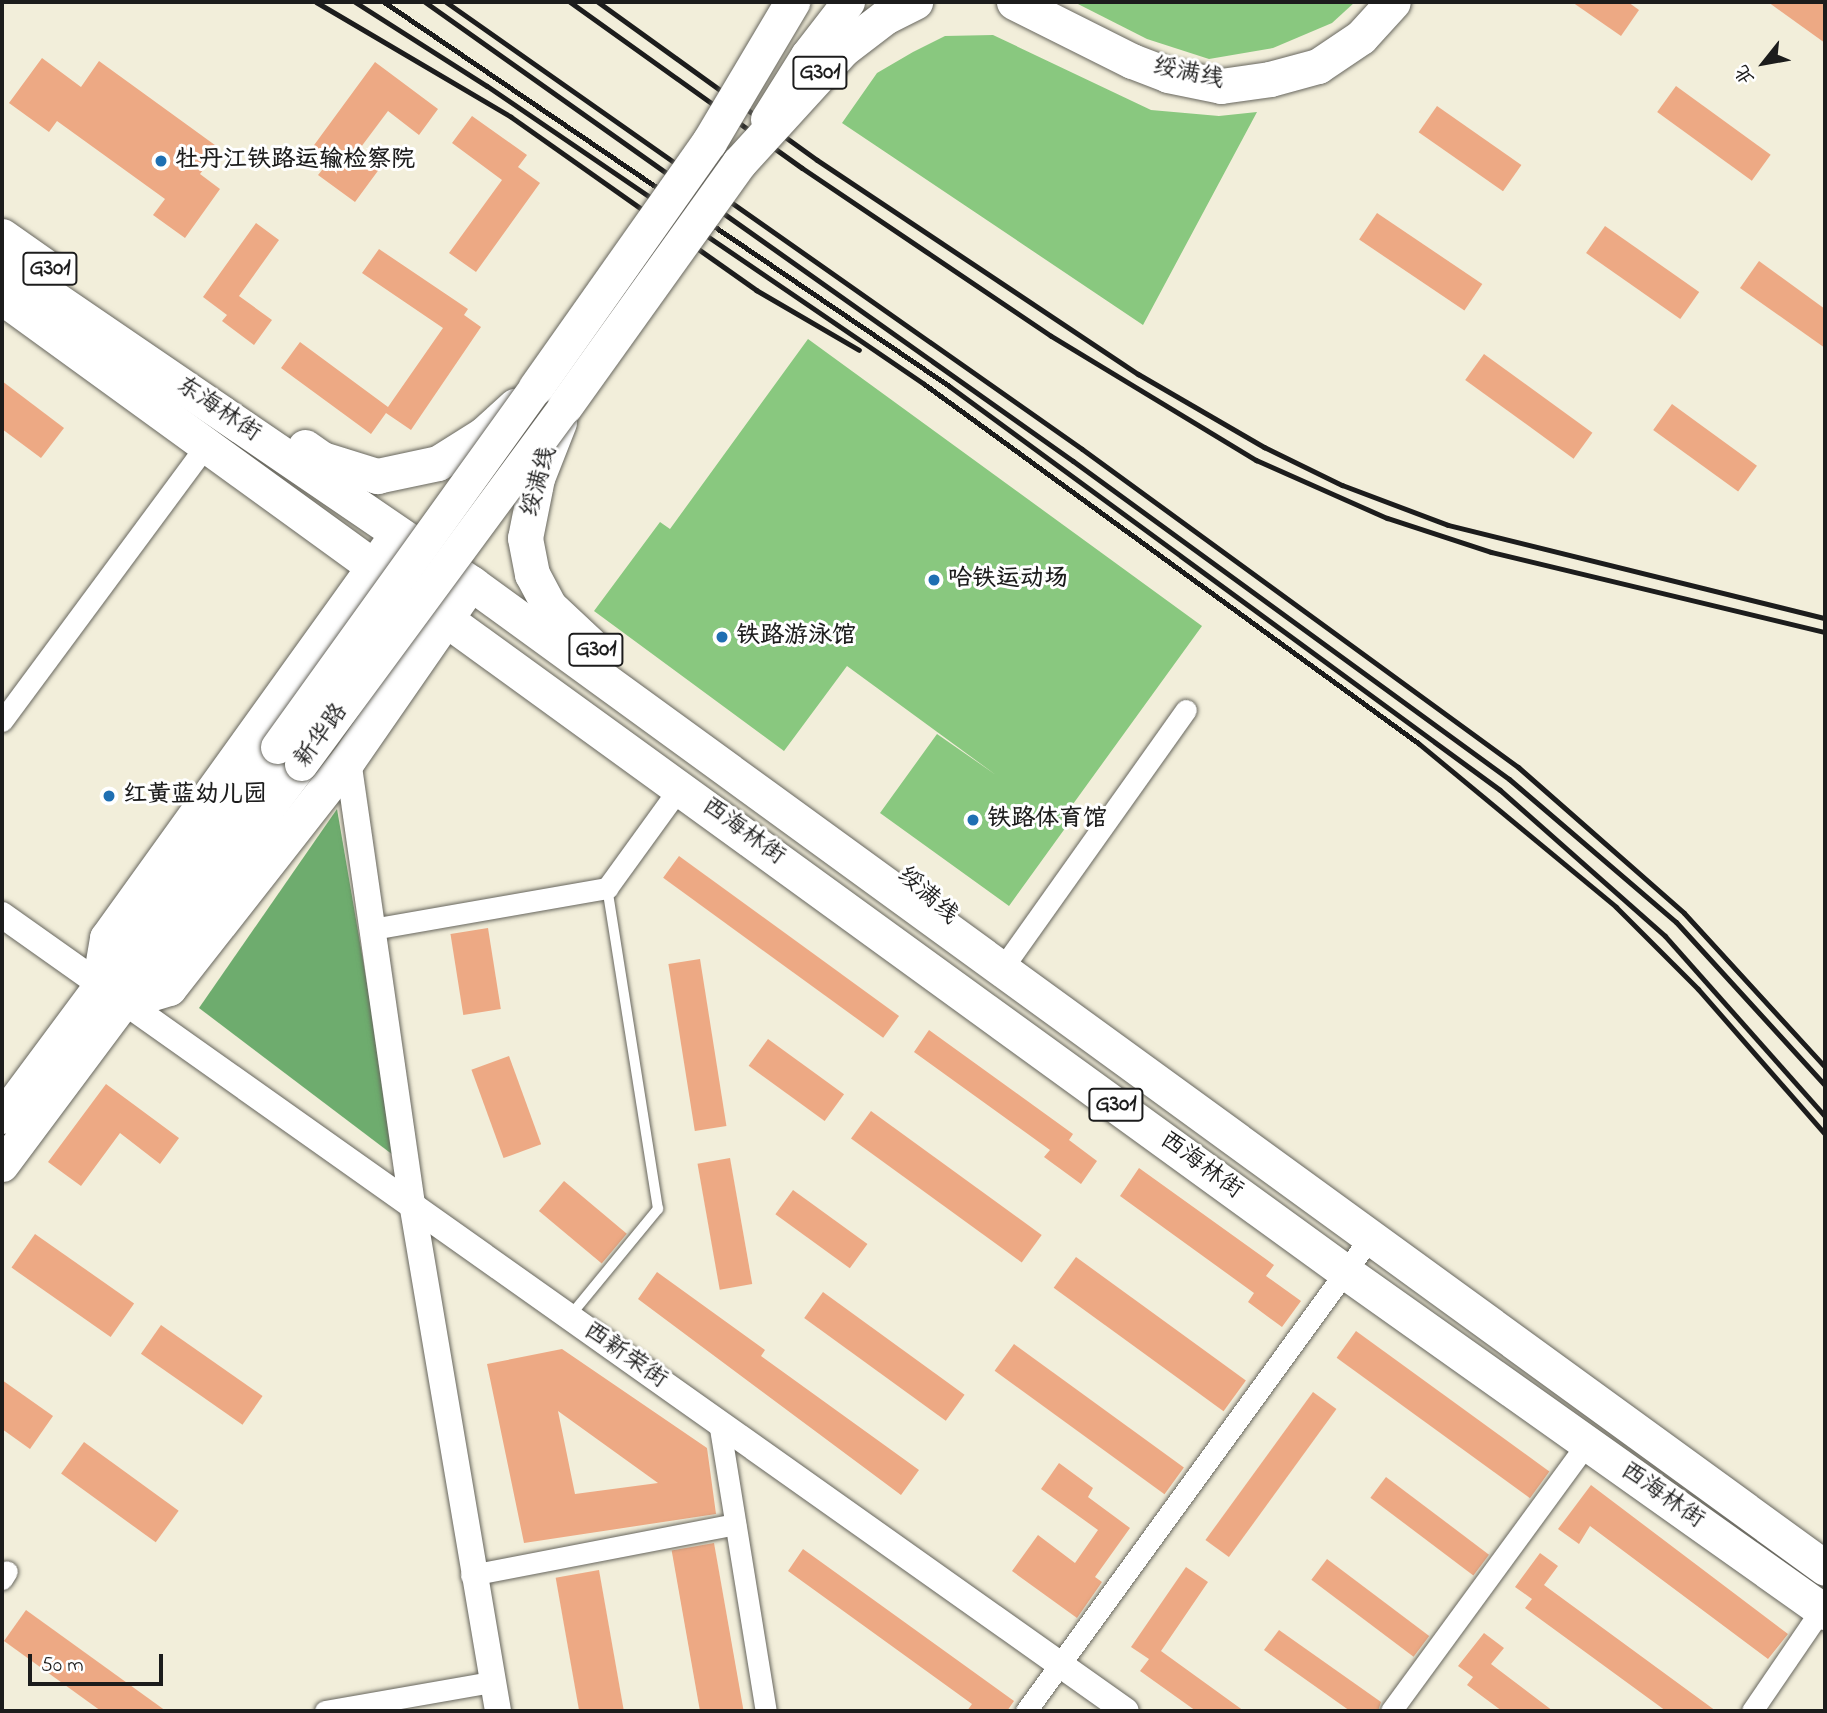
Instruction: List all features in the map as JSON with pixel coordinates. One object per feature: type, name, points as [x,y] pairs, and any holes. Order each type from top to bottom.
[{"type":"highway","name":"G301","points":[[2,236],[322,459],[377,476],[438,463],[484,434],[536,387],[709,142],[792,2]]},
{"type":"highway","name":"绥满线","points":[[915,2],[875,24],[843,49],[739,163],[565,406],[537,478],[525,538],[532,575],[549,606],[581,640],[820,812],[941,906],[997,967]]},
{"type":"highway","name":"绥满线","points":[[1014,2],[1132,61],[1168,75],[1220,86],[1270,79],[1318,65],[1361,37],[1393,2]]},
{"type":"highway","name":"东海林街","points":[[2,264],[434,557]]},
{"type":"highway","name":"东海林街","points":[[2,297],[411,591]]},
{"type":"highway","points":[[398,531],[107,938],[111,994],[169,988],[348,760],[471,583]]},
{"type":"highway","name":"西海林街","points":[[434,557],[1825,1568]]},
{"type":"highway","name":"西海林街","points":[[411,591],[1345,1271],[1823,1611]]},
{"type":"main road","points":[[709,142],[821,2]]},
{"type":"main road","points":[[739,163],[807,55],[848,2]]},
{"type":"main road","name":"新华路","points":[[289,756],[536,387]]},
{"type":"main road","name":"新华路","points":[[289,756],[565,406]]},
{"type":"main road","points":[[2,1165],[111,994],[289,756]]},
{"type":"main road","points":[[2,1117],[111,994]]},
{"type":"street","points":[[2,721],[207,444]]},
{"type":"street","points":[[997,967],[1186,710]]},
{"type":"street","points":[[348,760],[412,1203],[471,1575],[498,1711]]},
{"type":"street","points":[[372,929],[607,888],[680,787]]},
{"type":"street","name":"西新荣街","points":[[2,915],[1126,1711]]},
{"type":"street","points":[[1026,1711],[1369,1239]]},
{"type":"street","points":[[719,1422],[766,1711]]},
{"type":"street","points":[[1391,1711],[1587,1443]]},
{"type":"street","points":[[471,1575],[735,1524]]},
{"type":"street","points":[[1752,1711],[1823,1611]]},
{"type":"street","points":[[325,1711],[492,1682]]},
{"type":"lane","points":[[570,1317],[658,1209],[607,888]]},
{"type":"green space","points":[[1074,2],[1355,2],[1332,23],[1273,48],[1209,59],[1147,39]]},
{"type":"green space","points":[[993,35],[1151,110],[1219,116],[1257,112],[1143,325],[842,123],[877,73],[913,52],[945,36]]},
{"type":"green space","name":"哈铁运动场","points":[[808,339],[1202,626],[1060,822],[1066,827],[1009,906],[880,813],[937,734],[996,775],[847,666],[784,751],[594,611],[660,522],[670,529]]},
{"type":"green space","points":[[337,809],[397,1158],[199,1008]]},
{"type":"building","points":[[1572,2],[1628,2],[1639,10],[1621,36]]},
{"type":"building","points":[[1768,2],[1825,2],[1825,43]]},
{"type":"building","name":"牡丹江铁路运输检察院","points":[[42,58],[81,87],[99,61],[219,148],[200,174],[220,189],[185,238],[153,215],[165,199],[57,121],[49,132],[9,103]]},
{"type":"building","points":[[375,62],[438,109],[419,135],[388,111],[358,151],[380,168],[355,202],[318,175],[326,165],[309,152]]},
{"type":"building","points":[[1676,86],[1771,155],[1752,181],[1657,112]]},
{"type":"building","points":[[1437,106],[1521,165],[1503,191],[1419,132]]},
{"type":"building","points":[[472,116],[527,155],[518,167],[540,183],[476,272],[449,253],[502,180],[452,143]]},
{"type":"building","points":[[1377,213],[1482,284],[1464,311],[1359,240]]},
{"type":"building","points":[[256,223],[279,240],[239,296],[272,320],[254,345],[222,321],[227,315],[203,297]]},
{"type":"building","points":[[1605,226],[1699,292],[1680,319],[1586,253]]},
{"type":"building","points":[[379,249],[468,309],[464,315],[481,327],[411,430],[386,413],[371,434],[281,368],[300,342],[388,407],[443,328],[362,273]]},
{"type":"building","points":[[1759,261],[1825,309],[1825,348],[1740,288]]},
{"type":"building","points":[[1484,354],[1592,433],[1574,459],[1465,380]]},
{"type":"building","points":[[2,381],[64,428],[41,458],[2,429]]},
{"type":"building","points":[[1672,404],[1757,466],[1738,492],[1653,430]]},
{"type":"building","points":[[679,856],[899,1016],[883,1038],[663,878]]},
{"type":"building","points":[[488,928],[501,1009],[463,1015],[450,934]]},
{"type":"building","points":[[700,959],[726,1126],[695,1131],[668,964]]},
{"type":"building","points":[[929,1030],[1073,1134],[1069,1140],[1097,1161],[1081,1184],[1044,1157],[1050,1150],[914,1052]]},
{"type":"building","points":[[768,1039],[844,1094],[825,1121],[749,1066]]},
{"type":"building","points":[[509,1056],[541,1144],[504,1158],[471,1070]]},
{"type":"building","points":[[106,1084],[179,1138],[160,1164],[120,1133],[81,1186],[48,1162]]},
{"type":"building","points":[[871,1111],[1042,1235],[1022,1263],[851,1139]]},
{"type":"building","points":[[730,1158],[752,1284],[720,1290],[698,1164]]},
{"type":"building","points":[[1139,1168],[1274,1265],[1266,1276],[1301,1301],[1282,1327],[1248,1302],[1254,1293],[1120,1196]]},
{"type":"building","points":[[564,1181],[627,1234],[602,1264],[539,1211]]},
{"type":"building","points":[[793,1190],[867,1244],[850,1268],[775,1214]]},
{"type":"building","points":[[35,1234],[134,1303],[111,1337],[11,1268]]},
{"type":"building","points":[[1076,1257],[1246,1380],[1224,1411],[1054,1288]]},
{"type":"building","points":[[657,1272],[765,1350],[761,1356],[919,1470],[901,1495],[638,1299]]},
{"type":"building","points":[[823,1292],[965,1395],[946,1421],[804,1318]]},
{"type":"building","points":[[161,1325],[263,1396],[242,1425],[141,1354]]},
{"type":"building","points":[[1356,1331],[1549,1471],[1530,1498],[1337,1358]]},
{"type":"building","points":[[1014,1344],[1184,1467],[1164,1494],[995,1371]]},
{"type":"building","points":[[562,1349],[707,1448],[716,1514],[524,1543],[487,1364]],"holes":[[[558,1411],[658,1483],[575,1494]]]},
{"type":"building","points":[[2,1380],[53,1416],[30,1449],[2,1429]]},
{"type":"building","points":[[1313,1392],[1336,1409],[1229,1557],[1205,1540]]},
{"type":"building","points":[[84,1442],[179,1511],[156,1542],[61,1474]]},
{"type":"building","points":[[1059,1463],[1093,1488],[1088,1497],[1130,1528],[1095,1577],[1102,1582],[1077,1618],[1012,1571],[1038,1535],[1075,1563],[1098,1530],[1041,1489]]},
{"type":"building","points":[[1386,1477],[1489,1555],[1473,1575],[1370,1498]]},
{"type":"building","points":[[1591,1485],[1788,1634],[1768,1659],[1590,1526],[1579,1544],[1558,1529]]},
{"type":"building","points":[[714,1543],[744,1710],[700,1711],[672,1550]]},
{"type":"building","points":[[803,1549],[1014,1701],[1007,1711],[967,1711],[972,1704],[788,1571]]},
{"type":"building","points":[[1540,1553],[1558,1566],[1544,1585],[1716,1711],[1666,1711],[1525,1608],[1532,1599],[1515,1587]]},
{"type":"building","points":[[1327,1559],[1429,1636],[1414,1657],[1311,1580]]},
{"type":"building","points":[[1186,1567],[1208,1582],[1161,1651],[1244,1711],[1196,1711],[1140,1671],[1149,1659],[1131,1647]]},
{"type":"building","points":[[599,1570],[624,1711],[579,1711],[556,1578]]},
{"type":"building","points":[[26,1610],[166,1711],[101,1711],[4,1641]]},
{"type":"building","points":[[1279,1630],[1381,1702],[1378,1711],[1350,1711],[1264,1650]]},
{"type":"building","points":[[1484,1633],[1504,1648],[1491,1664],[1553,1711],[1502,1711],[1467,1685],[1473,1677],[1458,1666]]},
{"type":"railway","points":[[316,2],[511,117],[756,290],[859,350]]},
{"type":"railway","points":[[355,2],[487,86],[924,384],[1418,743],[1616,907],[1698,989],[1825,1134]]},
{"type":"railway","points":[[384,2],[949,386],[1500,790],[1665,936],[1825,1116]]},
{"type":"railway","points":[[425,2],[1073,461],[1509,779],[1676,922],[1825,1085]]},
{"type":"railway","points":[[446,2],[1082,449],[1518,767],[1684,913],[1825,1067]]},
{"type":"railway","points":[[570,2],[802,168],[1051,336],[1256,460],[1387,518],[1491,552],[1825,632]]},
{"type":"railway","points":[[598,2],[817,160],[1138,374],[1264,447],[1342,485],[1448,525],[1825,618]]},
{"type":"place","name":"牡丹江铁路运输检察院","points":[[161,161]]},
{"type":"place","name":"哈铁运动场","points":[[934,580]]},
{"type":"place","name":"铁路游泳馆","points":[[722,637]]},
{"type":"place","name":"红黄蓝幼儿园","points":[[109,796]]},
{"type":"place","name":"铁路体育馆","points":[[973,820]]}]
